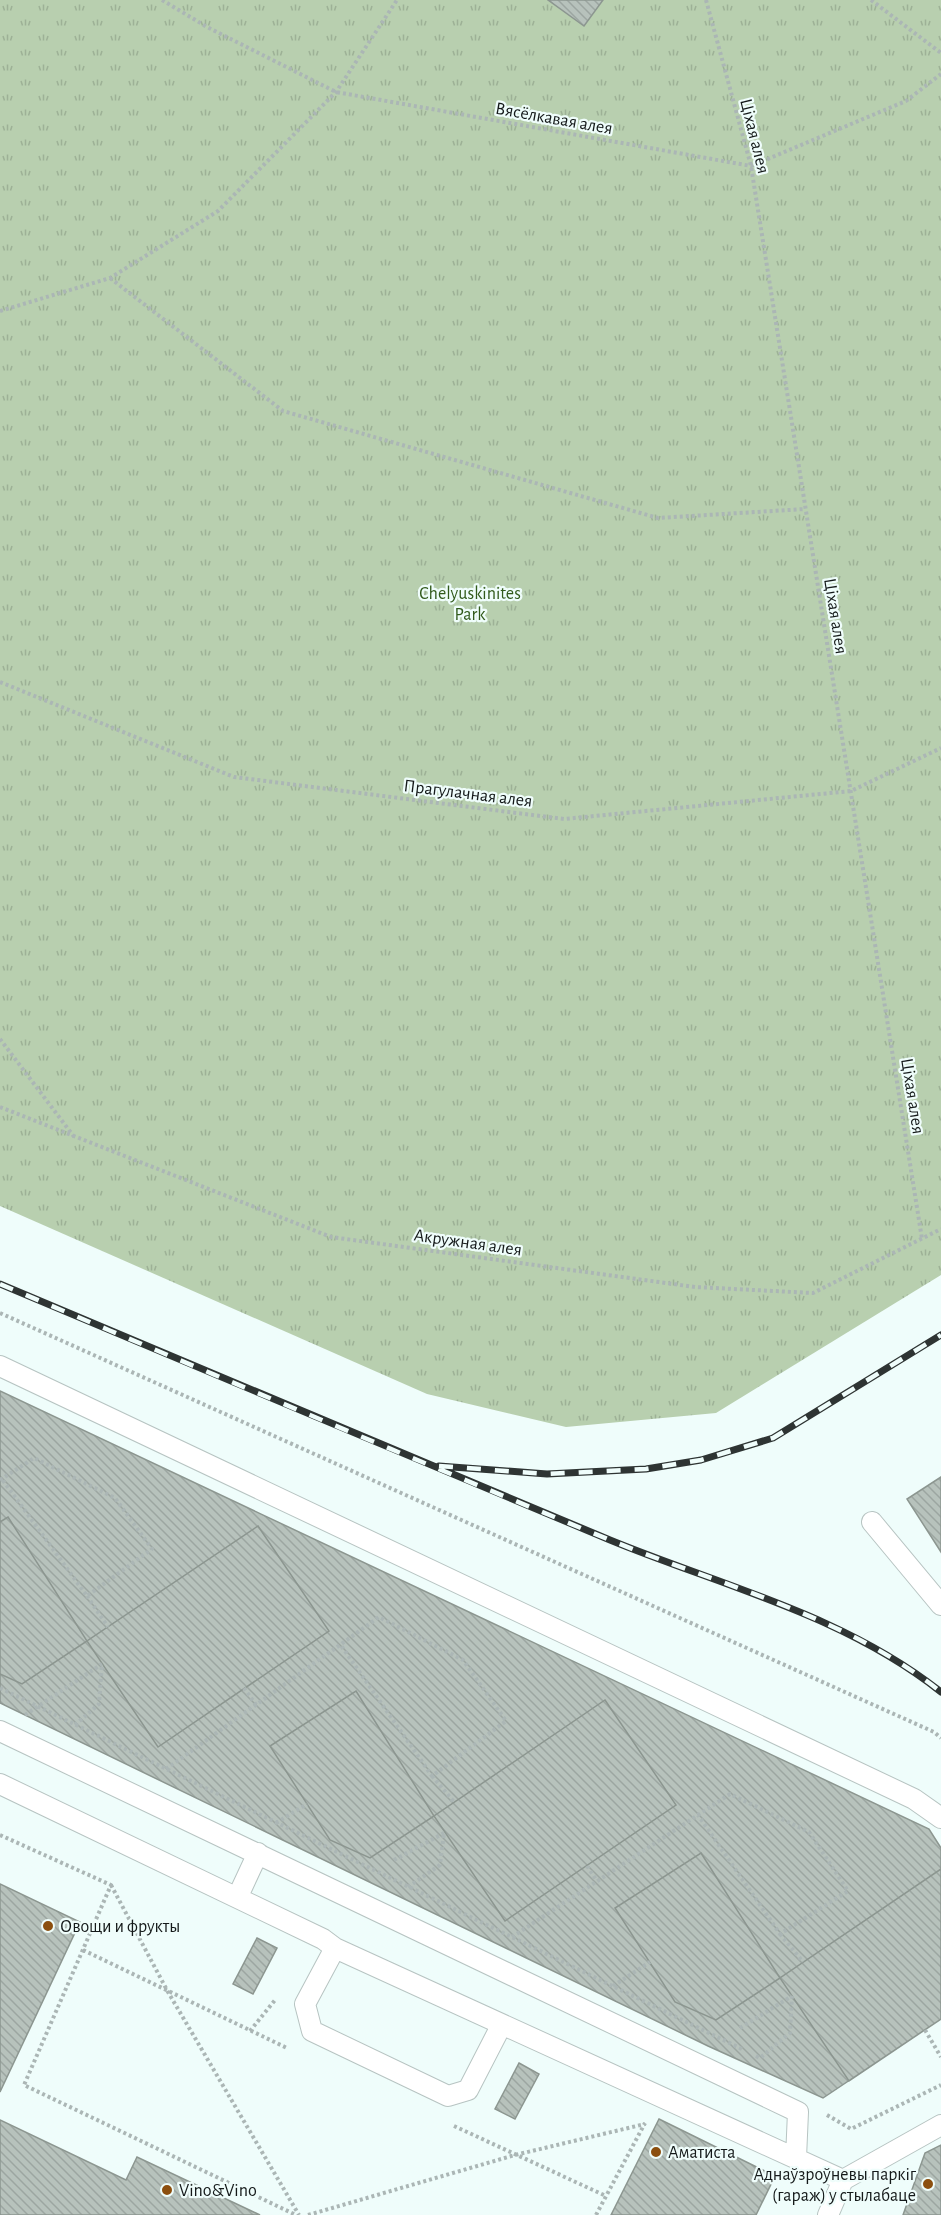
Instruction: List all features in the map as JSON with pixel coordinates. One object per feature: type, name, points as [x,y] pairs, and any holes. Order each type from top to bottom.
[{"type":"lane","points":[[0,1366],[914,1799],[941,1818]]},
{"type":"lane","points":[[872,1522],[941,1605]]},
{"type":"lane","points":[[0,1731],[798,2112],[796,2158]]},
{"type":"lane","points":[[0,1784],[238,1896],[323,1939],[335,1948],[501,2026],[660,2094],[843,2180]]},
{"type":"lane","points":[[238,1896],[258,1853]]},
{"type":"lane","points":[[335,1948],[305,2004],[312,2031],[448,2096],[468,2090],[501,2026]]},
{"type":"lane","points":[[828,2215],[843,2180],[941,2125]]},
{"type":"path","name":"Вясёлкавая алея","points":[[162,0],[207,27],[336,93],[751,166]]},
{"type":"path","points":[[0,311],[110,278],[218,211],[336,93],[397,0]]},
{"type":"path","name":"Ціхая алея","points":[[706,0],[751,166],[922,1239]]},
{"type":"path","points":[[871,0],[941,53]]},
{"type":"path","points":[[751,166],[906,101],[941,74]]},
{"type":"path","points":[[110,278],[283,411],[658,518],[805,509]]},
{"type":"path","name":"Прагулачная алея","points":[[0,682],[234,777],[564,819],[851,791],[941,748]]},
{"type":"path","points":[[0,1039],[75,1138]]},
{"type":"path","name":"Акружная алея","points":[[0,1107],[331,1237],[694,1287],[813,1293],[941,1229]]},
{"type":"path","points":[[0,1313],[934,1732],[941,1738]]},
{"type":"path","points":[[87,1596],[152,1549],[115,1498],[34,1458],[1,1479],[108,1627]]},
{"type":"path","points":[[166,1769],[379,1617],[462,1660],[506,1721],[432,1776]]},
{"type":"path","points":[[340,1644],[432,1776],[454,1802]]},
{"type":"path","points":[[25,1715],[102,1664],[99,1704],[75,1725]]},
{"type":"path","points":[[0,1688],[760,2058],[790,2033],[792,1996],[740,2028]]},
{"type":"path","points":[[244,1688],[256,1705]]},
{"type":"path","points":[[512,1937],[730,1794],[809,1832],[848,1891],[780,1934]]},
{"type":"path","points":[[276,1823],[307,1804]]},
{"type":"path","points":[[698,1815],[780,1934],[803,1962]]},
{"type":"path","points":[[394,1860],[444,1833],[440,1865],[408,1887]]},
{"type":"path","points":[[0,1835],[111,1885],[168,1992],[297,2215]]},
{"type":"path","points":[[587,1866],[597,1881]]},
{"type":"path","points":[[111,1885],[24,2085],[297,2215]]},
{"type":"path","points":[[613,1986],[650,1962]]},
{"type":"path","points":[[926,2030],[941,2057]]},
{"type":"path","points":[[851,2129],[941,2085]]},
{"type":"path","points":[[596,2215],[660,2094]]},
{"type":"path","points":[[308,2215],[515,2155],[645,2124]]},
{"type":"green space","name":"Chelyuskinites Park","points":[[0,0],[941,0],[941,1275],[716,1413],[566,1427],[427,1394],[0,1206]]},
{"type":"building","points":[[548,0],[603,0],[584,26]]},
{"type":"building","points":[[0,1391],[929,1829],[941,1848],[941,2019],[823,2098],[708,2046],[0,1703]]},
{"type":"building","points":[[941,1477],[941,1552],[907,1499]]},
{"type":"building","points":[[8,1517],[87,1641],[22,1684],[0,1674],[0,1522]]},
{"type":"building","points":[[258,1526],[329,1631],[158,1747],[87,1641]]},
{"type":"building","points":[[356,1691],[434,1816],[370,1858],[330,1840],[270,1746]]},
{"type":"building","points":[[605,1700],[676,1805],[505,1921],[434,1816]]},
{"type":"building","points":[[701,1853],[780,1978],[716,2020],[675,2002],[615,1908]]},
{"type":"building","points":[[941,1869],[941,2019],[849,2081],[780,1978]]},
{"type":"building","points":[[0,1884],[80,1922],[0,2092]]},
{"type":"building","points":[[257,1938],[277,1948],[253,1994],[233,1984]]},
{"type":"building","points":[[519,2063],[539,2074],[515,2119],[495,2109]]},
{"type":"building","points":[[659,2119],[775,2176],[756,2215],[611,2215]]},
{"type":"building","points":[[0,2120],[126,2180],[137,2157],[260,2215],[0,2215]]},
{"type":"building","name":"Аднаўзроўневы паркіг (гараж) у стылабаце","points":[[941,2145],[941,2215],[903,2215],[925,2153]]},
{"type":"railway","points":[[0,1284],[610,1540],[823,1622],[904,1665],[941,1692]]},
{"type":"railway","points":[[439,1466],[547,1474],[646,1469],[701,1460],[773,1438],[941,1335]]},
{"type":"place","name":"Овощи и фрукты","points":[[48,1926]]},
{"type":"place","name":"Аматиста","points":[[656,2152]]},
{"type":"place","name":"Аднаўзроўневы паркіг (гараж) у стылабаце","points":[[928,2184]]},
{"type":"place","name":"Vino&Vino","points":[[167,2190]]}]
